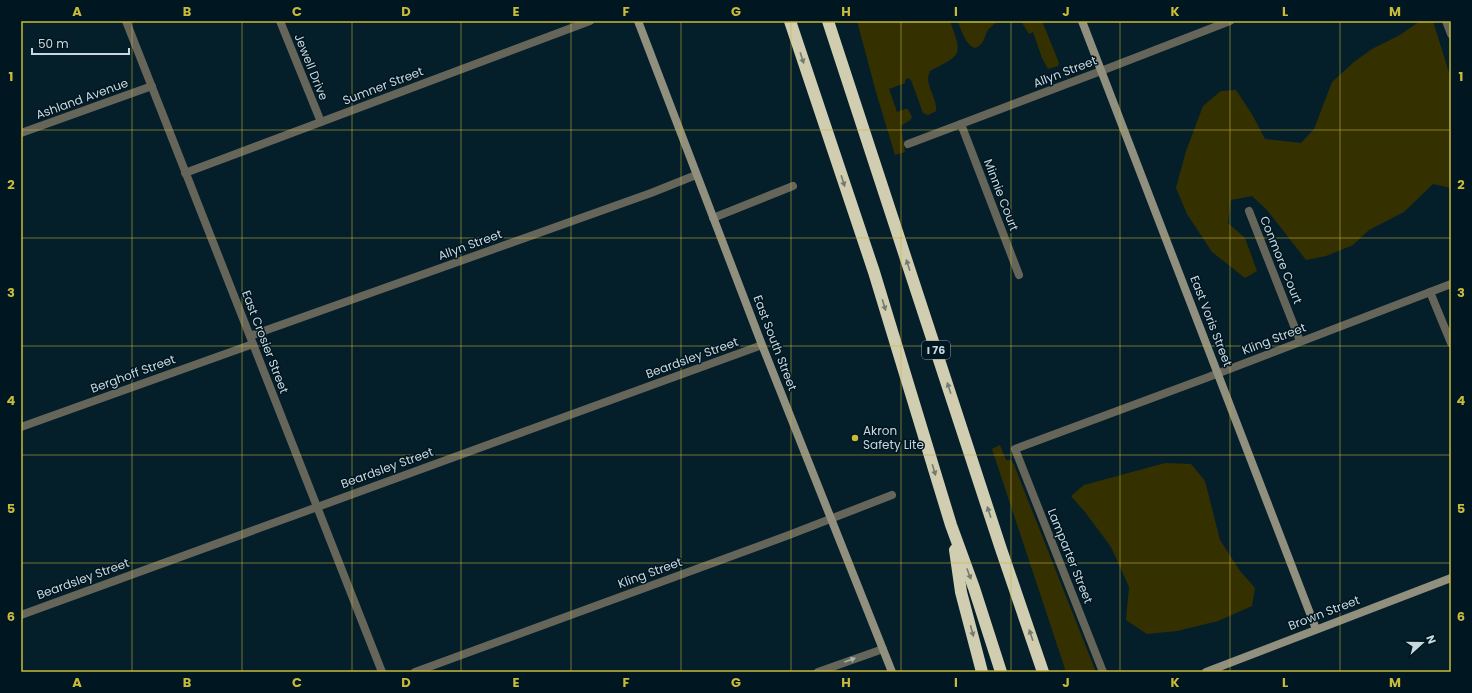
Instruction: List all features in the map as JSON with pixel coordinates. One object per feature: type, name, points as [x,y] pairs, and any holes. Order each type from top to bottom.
[{"type":"highway","points":[[790,21],[874,272],[951,525],[974,588],[1001,672]]},
{"type":"highway","name":"I 76","points":[[828,21],[1001,549],[1043,672]]},
{"type":"highway","points":[[951,525],[961,592],[982,672]]},
{"type":"main road","name":"East South Street","points":[[638,21],[696,176],[892,672]]},
{"type":"main road","name":"East Voris Street","points":[[1082,21],[1316,629]]},
{"type":"main road","name":"Brown Street","points":[[1206,672],[1451,578]]},
{"type":"street","name":"East Crosier Street","points":[[126,21],[382,672]]},
{"type":"street","name":"Jewell Drive","points":[[280,21],[320,122]]},
{"type":"street","name":"Sumner Street","points":[[185,173],[590,21]]},
{"type":"street","name":"Allyn Street","points":[[908,144],[1230,21]]},
{"type":"street","points":[[1446,21],[1451,34]]},
{"type":"street","name":"Ashland Avenue","points":[[21,134],[152,86]]},
{"type":"street","name":"Minnie Court","points":[[960,124],[1019,275]]},
{"type":"street","name":"Allyn Street","points":[[252,340],[696,176]]},
{"type":"street","points":[[713,218],[793,186]]},
{"type":"street","name":"Conmore Court","points":[[1249,211],[1300,341]]},
{"type":"street","name":"Kling Street","points":[[1015,449],[1451,284]]},
{"type":"street","points":[[1430,292],[1451,342]]},
{"type":"street","name":"Berghoff Street","points":[[21,427],[252,340]]},
{"type":"street","name":"Beardsley Street","points":[[21,615],[316,506],[762,345]]},
{"type":"street","name":"Lamparter Street","points":[[1015,449],[1103,672]]},
{"type":"street","name":"Kling Street","points":[[415,672],[832,519],[892,495]]},
{"type":"street","points":[[818,672],[883,648]]},
{"type":"shaded area","points":[[857,21],[950,21],[957,41],[957,53],[948,61],[930,71],[928,76],[929,86],[935,101],[936,111],[928,115],[923,113],[911,80],[908,78],[905,80],[905,83],[889,89],[897,112],[908,109],[912,117],[901,126],[905,152],[895,155]]},
{"type":"shaded area","points":[[958,21],[999,21],[988,30],[982,43],[978,47],[974,47],[967,41]]},
{"type":"shaded area","points":[[1021,21],[1042,21],[1059,63],[1058,66],[1048,69],[1042,58],[1033,32],[1029,34]]},
{"type":"shaded area","points":[[1420,21],[1433,21],[1451,79],[1451,188],[1433,184],[1404,212],[1369,230],[1353,245],[1326,256],[1306,260],[1267,210],[1252,196],[1231,200],[1228,223],[1245,238],[1257,271],[1245,278],[1212,252],[1187,214],[1176,188],[1186,151],[1203,106],[1221,91],[1236,90],[1253,116],[1265,139],[1301,143],[1314,129],[1332,82],[1354,62],[1372,49],[1400,35]]},
{"type":"shaded area","points":[[1000,445],[1006,460],[1011,460],[1014,465],[1096,672],[1066,672],[992,449]]},
{"type":"shaded area","points":[[1165,463],[1191,464],[1205,481],[1220,540],[1240,571],[1255,588],[1252,606],[1218,621],[1177,631],[1147,634],[1126,620],[1129,587],[1111,547],[1071,496],[1084,485]]},
{"type":"place","name":"Akron Safety Lite","points":[[855,438]]}]
